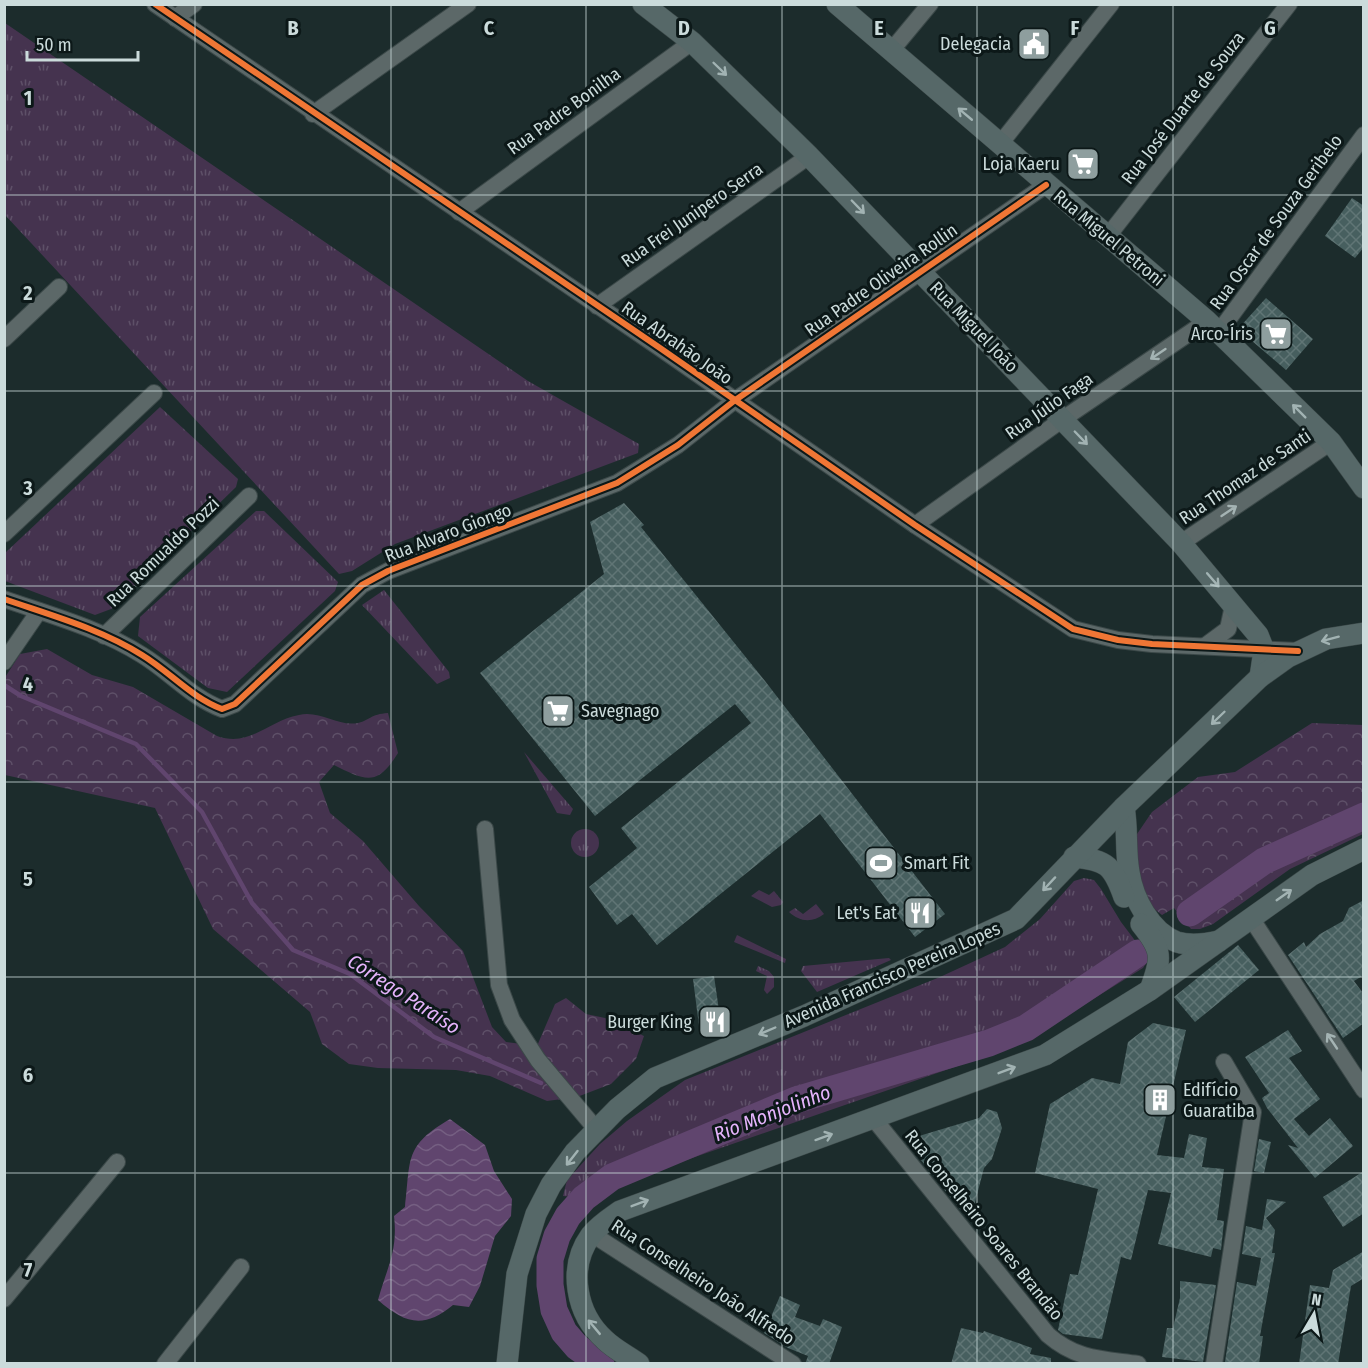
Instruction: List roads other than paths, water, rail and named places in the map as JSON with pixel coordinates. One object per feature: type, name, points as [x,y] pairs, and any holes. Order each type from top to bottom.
[{"type":"main road","name":"Rua Miguel João","points":[[643,4],[692,42],[809,156],[1063,419],[1181,543],[1258,635],[1264,650]]},
{"type":"main road","name":"Rua Miguel Petroni","points":[[837,4],[1213,327],[1330,442],[1364,488]]},
{"type":"main road","name":"Avenida Francisco Pereira Lopes","points":[[507,1364],[517,1274],[536,1214],[551,1185],[596,1129],[655,1078],[804,1016],[1016,919],[1124,807],[1260,677],[1298,651],[1326,639],[1364,633]]},
{"type":"main road","points":[[1260,677],[1264,650]]},
{"type":"main road","points":[[1124,807],[1128,870],[1142,909],[1163,932],[1178,942],[1205,944],[1219,941]]},
{"type":"main road","points":[[639,1364],[605,1341],[584,1315],[577,1277],[580,1256],[592,1234],[620,1211],[1045,1055],[1150,990],[1312,875],[1364,849]]},
{"type":"main road","points":[[1074,857],[1097,859],[1111,869],[1132,913],[1155,940],[1160,962],[1150,990]]},
{"type":"street","name":"Rua Abrahão João","points":[[155,4],[915,525],[1073,629],[1118,640],[1298,651]]},
{"type":"street","points":[[175,18],[194,4]]},
{"type":"street","points":[[313,114],[468,4]]},
{"type":"street","points":[[891,51],[930,4]]},
{"type":"street","points":[[1000,144],[1111,4]]},
{"type":"street","name":"Rua José Duarte de Souza","points":[[1108,236],[1289,4]]},
{"type":"street","name":"Rua Padre Bonilha","points":[[459,212],[692,42]]},
{"type":"street","name":"Rua Oscar de Souza Geribelo","points":[[1213,327],[1364,135]]},
{"type":"street","name":"Rua Frei Junipero Serra","points":[[597,306],[809,156]]},
{"type":"street","name":"Rua Padre Oliveira Rollin","points":[[734,401],[919,270],[1046,185]]},
{"type":"street","points":[[4,339],[59,287]]},
{"type":"street","name":"Rua Júlio Faga","points":[[915,525],[1063,419],[1213,327]]},
{"type":"street","points":[[4,534],[154,393]]},
{"type":"street","name":"Rua Alvaro Giongo","points":[[104,636],[142,654],[208,704],[222,709],[229,707],[235,704],[362,585],[387,571],[617,483],[678,445],[734,401]]},
{"type":"street","name":"Rua Thomaz de Santi","points":[[1181,543],[1330,442]]},
{"type":"street","name":"Rua Romualdo Pozzi","points":[[104,636],[249,496]]},
{"type":"street","points":[[4,599],[104,636]]},
{"type":"street","points":[[1205,646],[1228,629],[1233,606]]},
{"type":"street","points":[[8,658],[39,611]]},
{"type":"street","points":[[485,829],[499,985],[512,1020],[538,1060],[596,1129]]},
{"type":"street","points":[[1251,918],[1361,1079]]},
{"type":"street","points":[[1214,1364],[1253,1112],[1224,1062]]},
{"type":"street","name":"Rua Conselheiro Soares Brandão","points":[[874,1119],[1048,1335],[1061,1346],[1087,1358],[1138,1364]]},
{"type":"street","points":[[4,1299],[117,1162]]},
{"type":"street","name":"Rua Conselheiro João Alfredo","points":[[592,1234],[793,1364]]},
{"type":"street","points":[[165,1364],[241,1267]]},
{"type":"water","points":[[450,1119],[485,1145],[494,1171],[512,1199],[511,1216],[495,1236],[480,1286],[469,1307],[453,1305],[433,1318],[415,1320],[397,1314],[378,1300],[393,1250],[394,1216],[405,1207],[412,1155],[424,1137]]},
{"type":"waterway","name":"Córrego Paraíso","points":[[4,685],[21,696],[136,744],[202,812],[252,903],[293,950],[350,974],[434,1037],[541,1083]]},
{"type":"waterway","name":"Rio Monjolinho","points":[[1190,913],[1264,861],[1364,816]]},
{"type":"waterway","name":"Rio Monjolinho","points":[[601,1364],[577,1347],[564,1332],[554,1310],[550,1285],[550,1259],[557,1236],[568,1216],[584,1198],[612,1177],[796,1100],[989,1043],[1026,1028],[1138,953]]},
{"type":"place","name":"Delegacia","points":[[1034,44]]},
{"type":"place","name":"Loja Kaeru","points":[[1083,164]]},
{"type":"place","name":"Arco-Íris","points":[[1276,334]]},
{"type":"place","name":"Savegnago","points":[[558,711]]},
{"type":"place","name":"Smart Fit","points":[[881,863]]},
{"type":"place","name":"Let's Eat","points":[[920,913]]},
{"type":"place","name":"Burger King","points":[[715,1022]]},
{"type":"place","name":"Edifício Guaratiba","points":[[1160,1100]]}]
